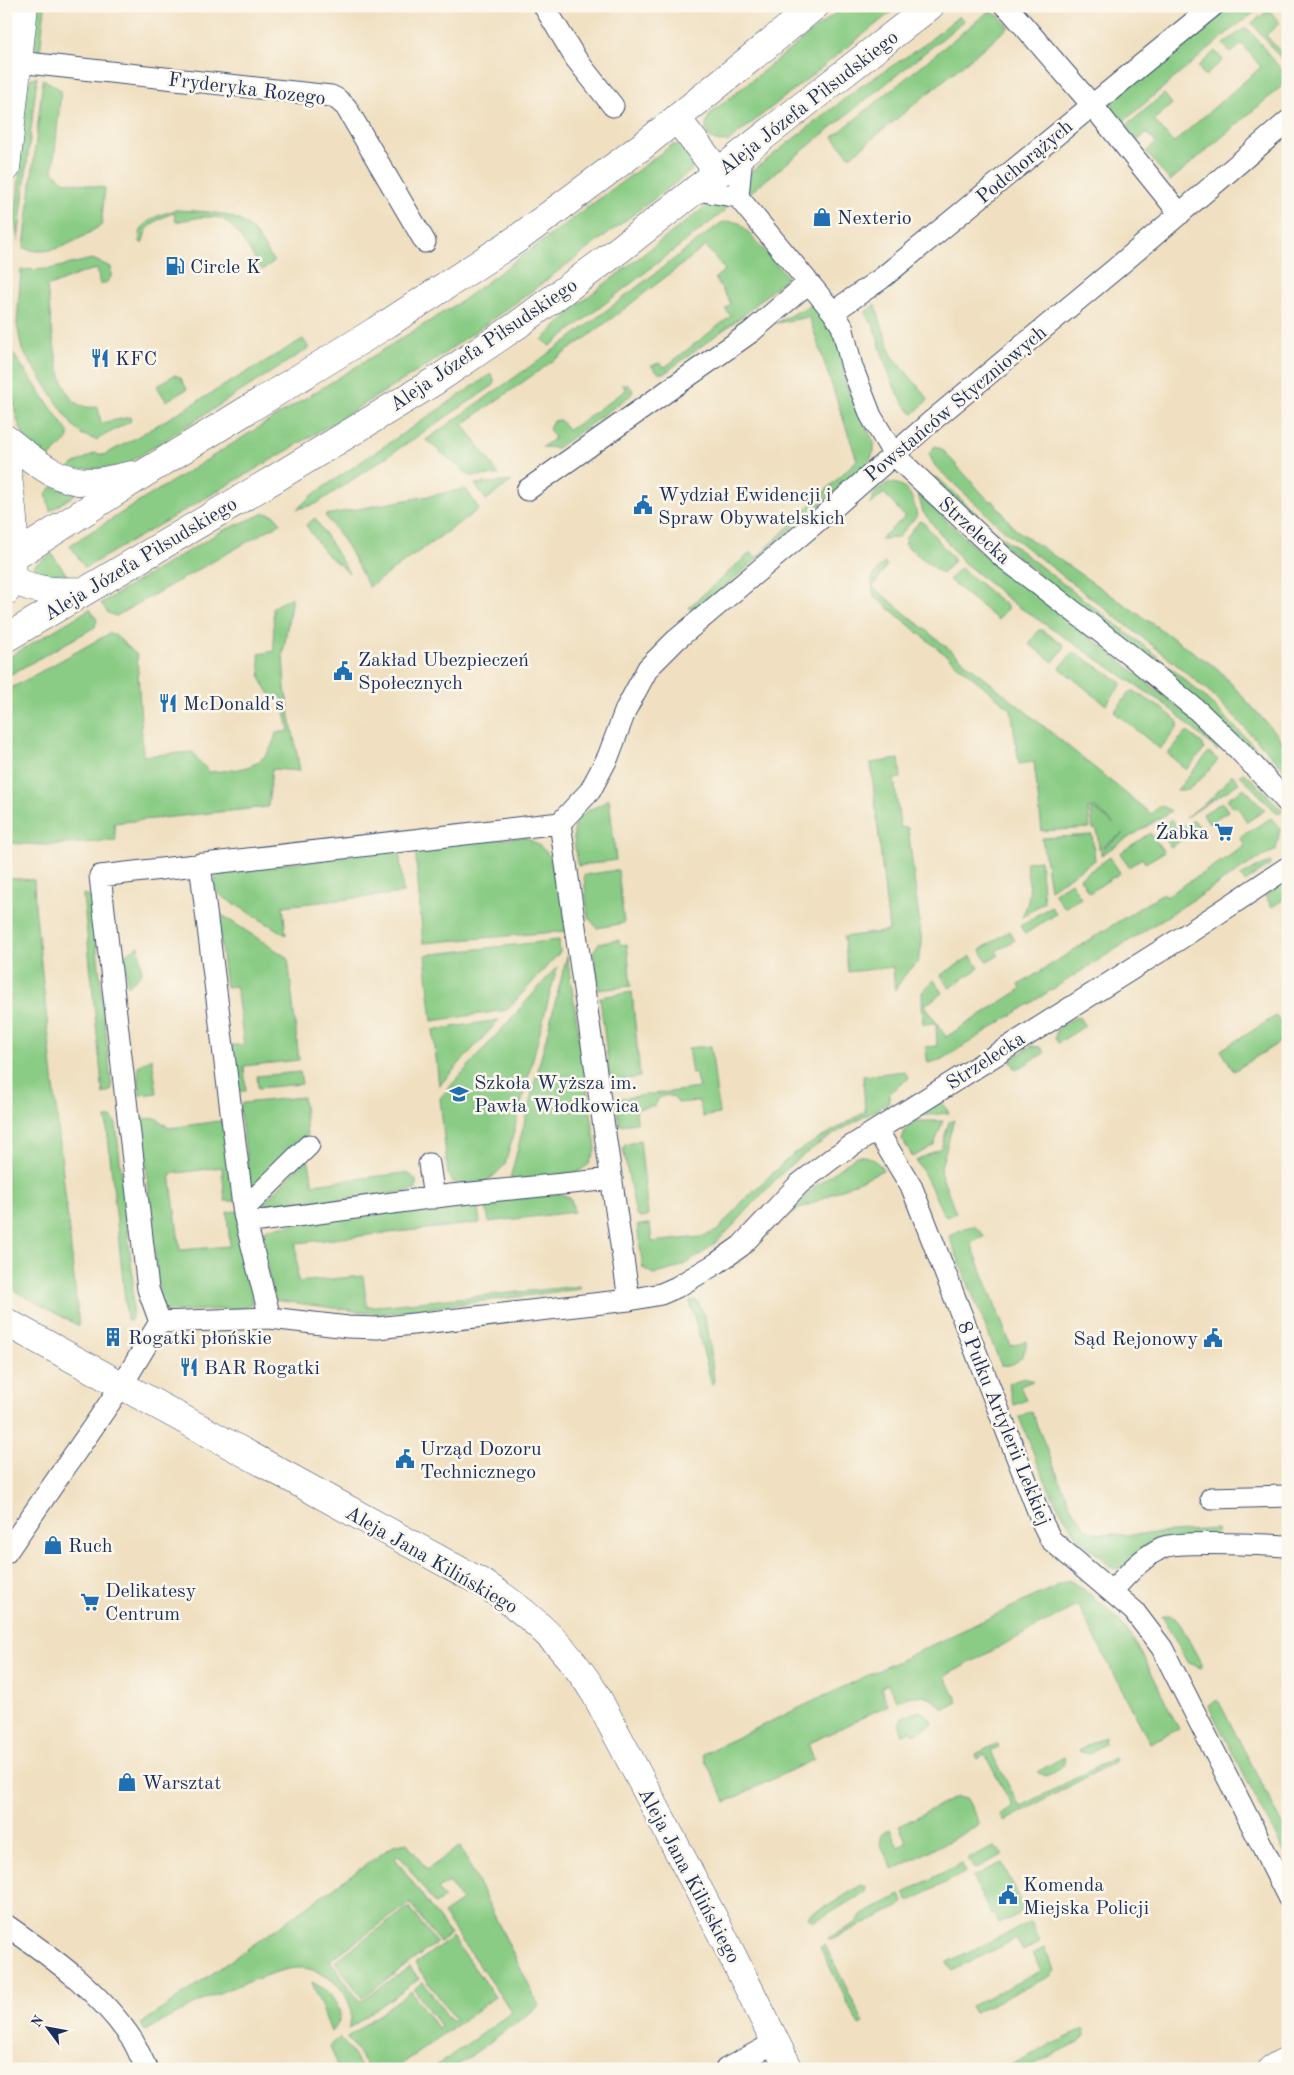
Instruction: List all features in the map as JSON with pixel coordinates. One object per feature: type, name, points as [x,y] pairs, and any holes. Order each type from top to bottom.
[{"type":"main road","points":[[6,168],[24,6]]},
{"type":"main road","points":[[8,573],[148,471],[370,335],[500,249],[646,144],[815,6]]},
{"type":"main road","name":"Aleja Józefa Piłsudskiego","points":[[6,638],[271,481],[435,380],[516,326],[620,250],[930,6]]},
{"type":"main road","points":[[677,119],[719,173]]},
{"type":"main road","points":[[6,439],[46,470],[70,480],[94,482],[148,471]]},
{"type":"main road","points":[[6,465],[14,510],[8,573]]},
{"type":"main road","points":[[8,573],[44,591],[86,590]]},
{"type":"main road","name":"Aleja Jana Kilińskiego","points":[[6,1322],[484,1584],[525,1613],[551,1636],[575,1664],[596,1695],[714,1918],[789,2069]]},
{"type":"main road","points":[[1272,2069],[1288,2060]]},
{"type":"street","points":[[544,6],[576,59],[614,106]]},
{"type":"street","points":[[1004,6],[1010,10],[1092,105],[1180,214]]},
{"type":"street","name":"Podchorążych","points":[[833,312],[882,278],[1213,6]]},
{"type":"street","name":"Fryderyka Rozego","points":[[18,62],[332,96],[346,107],[425,242]]},
{"type":"street","name":"Powstańców Styczniowych","points":[[560,823],[590,791],[608,757],[626,708],[648,668],[676,640],[1288,121]]},
{"type":"street","points":[[697,190],[738,197],[742,155]]},
{"type":"street","name":"Strzelecka","points":[[738,197],[833,312],[842,326],[852,367],[871,416],[894,455],[1004,558],[1129,654],[1198,711],[1239,750],[1288,803]]},
{"type":"street","points":[[527,490],[751,332],[808,283]]},
{"type":"street","points":[[6,1553],[122,1385],[160,1322],[148,1289],[100,876],[560,823],[629,1300]]},
{"type":"street","points":[[200,864],[245,1216],[270,1318]]},
{"type":"street","name":"Strzelecka","points":[[160,1322],[270,1318],[348,1327],[377,1328],[629,1300],[660,1294],[700,1274],[741,1246],[799,1184],[834,1157],[1181,938],[1288,867]]},
{"type":"street","name":"8 Pułku Artylerii Lekkiej","points":[[877,1130],[912,1188],[1043,1524],[1052,1540],[1134,1611],[1162,1648],[1288,1897]]},
{"type":"street","points":[[245,1216],[309,1145]]},
{"type":"street","points":[[430,1164],[434,1198]]},
{"type":"street","points":[[245,1216],[612,1179]]},
{"type":"street","points":[[1211,1498],[1288,1496]]},
{"type":"street","points":[[1112,1591],[1139,1561],[1163,1547],[1190,1544],[1288,1546]]},
{"type":"street","points":[[6,1925],[62,1966],[102,2002],[133,2042],[147,2069]]},
{"type":"street","points":[[726,2069],[776,2042]]},
{"type":"green space","points":[[36,6],[45,6],[40,53],[36,48],[33,37]]},
{"type":"green space","points":[[844,6],[899,6],[729,141],[722,142],[711,139],[706,130],[706,125],[711,113]]},
{"type":"green space","points":[[1251,6],[1263,6],[1232,29],[1124,121],[1120,121],[1111,108],[1112,101],[1217,11],[1244,12]]},
{"type":"green space","points":[[1269,10],[1280,23],[1266,35],[1285,57],[1288,56],[1288,67],[1252,23]]},
{"type":"green space","points":[[989,11],[1000,17],[1009,27],[850,157],[833,137]]},
{"type":"green space","points":[[959,16],[964,21],[746,196],[746,176],[860,87],[924,45]]},
{"type":"green space","points":[[1244,29],[1249,30],[1288,78],[1288,81],[1170,181],[1146,152],[1156,143],[1147,133],[1137,141],[1128,130],[1127,125],[1164,94],[1172,104],[1154,120],[1173,143],[1261,67],[1242,44],[1231,53],[1223,44]]},
{"type":"green space","points":[[1215,51],[1223,60],[1205,76],[1198,67]]},
{"type":"green space","points":[[37,77],[18,241],[15,223],[27,86],[31,78]]},
{"type":"green space","points":[[43,79],[61,90],[53,171],[63,181],[105,188],[103,224],[75,241],[55,249],[34,251],[24,248]]},
{"type":"green space","points":[[672,145],[683,145],[694,159],[691,171],[525,296],[428,365],[290,449],[85,568],[70,545],[460,302]]},
{"type":"green space","points":[[714,200],[724,200],[726,210],[550,346],[542,340],[580,303]]},
{"type":"green space","points":[[176,210],[217,213],[244,223],[252,230],[274,262],[262,270],[231,226],[220,218],[214,217],[176,222],[174,213],[151,225],[146,232],[142,244],[140,242],[140,235],[145,224],[163,214]]},
{"type":"green space","points":[[729,221],[740,223],[787,277],[745,314],[665,373],[659,373],[651,366],[659,363],[665,367],[731,316],[725,309],[731,304],[715,278],[725,270],[706,246],[590,335],[463,424],[499,475],[470,476],[426,440],[569,339],[721,223]]},
{"type":"green space","points":[[92,259],[111,267],[111,277],[107,282],[100,285],[97,269],[84,272],[47,287],[57,363],[61,378],[73,400],[81,406],[98,407],[101,423],[130,417],[131,421],[96,440],[81,434],[73,426],[22,350],[17,324],[21,270],[50,269]]},
{"type":"green space","points":[[875,304],[891,354],[928,400],[913,414],[898,395],[873,324],[866,316],[865,312]]},
{"type":"green space","points":[[810,305],[815,305],[827,314],[840,348],[845,380],[858,413],[874,442],[874,451],[870,460],[860,470],[697,611],[688,608],[751,552],[756,558],[857,460],[809,317],[776,323]]},
{"type":"green space","points":[[303,339],[309,348],[122,467],[67,470],[72,465],[95,453],[104,455],[132,440]]},
{"type":"green space","points":[[9,348],[68,432],[68,440],[46,460],[27,440],[17,419],[12,396]]},
{"type":"green space","points":[[491,374],[494,379],[494,385],[316,504],[297,509],[315,493]]},
{"type":"green space","points":[[174,375],[180,377],[187,389],[166,401],[157,386]]},
{"type":"green space","points":[[622,384],[628,385],[633,390],[631,395],[557,448],[542,447],[555,438],[549,429],[553,421],[560,420],[569,430],[626,390]]},
{"type":"green space","points":[[935,446],[942,449],[988,500],[994,502],[1015,529],[1218,669],[1288,747],[1288,773],[1212,694],[1005,531],[935,466],[929,454]]},
{"type":"green space","points":[[934,477],[938,478],[997,533],[1152,652],[1206,698],[1288,780],[1288,789],[994,536],[931,479]]},
{"type":"green space","points":[[512,481],[486,500],[475,484]]},
{"type":"green space","points":[[889,483],[906,489],[912,498],[917,516],[897,538],[880,539],[905,517],[884,493],[870,505],[876,491]]},
{"type":"green space","points":[[52,487],[75,493],[50,511],[46,493]]},
{"type":"green space","points":[[466,489],[479,509],[369,587],[347,546],[325,515]]},
{"type":"green space","points":[[918,494],[977,549],[1121,661],[1188,716],[1215,741],[1218,751],[1166,705],[1013,603],[963,562],[923,512]]},
{"type":"green space","points":[[265,513],[274,515],[281,523],[116,616],[108,613],[101,603],[220,532]]},
{"type":"green space","points":[[315,518],[349,573],[324,552],[306,525]]},
{"type":"green space","points":[[922,521],[953,558],[953,562],[942,574],[904,544],[907,541],[905,539]]},
{"type":"green space","points":[[52,554],[68,577],[53,580],[35,576],[32,572],[35,565]]},
{"type":"green space","points":[[884,563],[887,565],[873,587],[1151,814],[1160,805],[1171,811],[1101,855],[1101,850],[1124,833],[1099,849],[1097,830],[1093,829],[1091,810],[1096,810],[1114,824],[1096,808],[1088,809],[1090,828],[1042,831],[1034,762],[1019,764],[1011,709],[874,596],[872,581]]},
{"type":"green space","points":[[959,569],[962,569],[1007,606],[1007,609],[998,620],[949,580]]},
{"type":"green space","points":[[292,597],[283,654],[285,688],[300,771],[272,769],[268,807],[114,823],[116,841],[45,845],[6,843],[6,691],[110,633],[115,635],[137,655],[143,756],[193,752],[209,772],[232,770],[252,765],[260,761],[267,754],[276,733],[289,731],[282,696],[272,697],[261,680],[259,654],[274,651],[273,607]]},
{"type":"green space","points":[[90,609],[97,620],[95,627],[6,677],[6,659]]},
{"type":"green space","points":[[1039,630],[1042,630],[1063,644],[1064,648],[1053,662],[1029,644]]},
{"type":"green space","points":[[1072,653],[1076,653],[1121,682],[1121,685],[1106,705],[1060,668]]},
{"type":"green space","points":[[1134,691],[1166,711],[1178,722],[1178,727],[1160,749],[1114,712],[1130,692]]},
{"type":"green space","points":[[1185,733],[1189,733],[1203,744],[1204,750],[1186,770],[1168,754]]},
{"type":"green space","points":[[1209,752],[1218,760],[1188,790],[1177,790]]},
{"type":"green space","points":[[899,759],[901,778],[894,779],[900,827],[908,828],[922,945],[918,962],[904,976],[895,990],[893,967],[848,972],[844,937],[889,931],[871,763]]},
{"type":"green space","points":[[1243,773],[1250,777],[1283,811],[1281,813],[1276,812],[1240,775]]},
{"type":"green space","points":[[1232,774],[1239,783],[1185,818],[1213,797]]},
{"type":"green space","points":[[1244,788],[1265,810],[1247,822],[1237,806],[1233,807],[1227,799]]},
{"type":"green space","points":[[609,799],[616,860],[578,866],[574,837],[576,823],[584,813]]},
{"type":"green space","points":[[1222,802],[1228,811],[1209,823],[1203,814]]},
{"type":"green space","points":[[1271,818],[1280,828],[1276,850],[1251,863],[943,1059],[928,1063],[925,1047],[937,1046],[936,1023],[923,1024],[922,992],[934,980],[942,993],[925,1005],[946,1037],[1021,989],[1019,985],[1163,893],[1165,897],[1245,846],[1240,837]]},
{"type":"green space","points":[[1171,820],[1181,827],[1194,820],[1200,828],[1171,847],[1158,827]]},
{"type":"green space","points":[[1150,833],[1164,852],[1145,863],[1142,858],[1129,867],[1120,853]]},
{"type":"green space","points":[[1092,835],[1095,860],[1050,889],[1042,838]]},
{"type":"green space","points":[[525,837],[539,845],[555,865],[562,889],[566,931],[423,943],[415,846]]},
{"type":"green space","points":[[399,848],[403,893],[283,906],[286,935],[223,897],[214,889],[216,878],[221,872]]},
{"type":"green space","points":[[1110,857],[1120,873],[1089,893],[1080,878]]},
{"type":"green space","points":[[1040,860],[1044,902],[1022,917],[1029,896],[1026,862]]},
{"type":"green space","points":[[1270,862],[1272,864],[1245,882],[1240,877],[1252,869]]},
{"type":"green space","points":[[618,870],[624,923],[597,928],[588,917],[584,875]]},
{"type":"green space","points":[[6,878],[34,880],[35,906],[79,1326],[6,1286]]},
{"type":"green space","points":[[1071,882],[1081,898],[1064,908],[1054,893]]},
{"type":"green space","points":[[1286,882],[1287,894],[1283,900],[1272,907],[1265,896]]},
{"type":"green space","points":[[83,894],[89,896],[92,902],[112,1090],[103,1094]]},
{"type":"green space","points":[[1051,906],[1056,914],[1025,934],[1020,926]]},
{"type":"green space","points":[[217,912],[288,958],[299,1060],[244,1066],[246,1091],[239,1091],[236,1087],[231,1045],[244,1045],[236,986],[226,987]]},
{"type":"green space","points":[[1009,931],[1015,940],[996,951],[999,955],[988,962],[980,950]]},
{"type":"green space","points":[[559,940],[560,952],[507,1010],[432,1021],[425,955]]},
{"type":"green space","points":[[619,940],[620,945],[627,944],[631,986],[599,990],[593,952],[599,943]]},
{"type":"green space","points":[[139,946],[142,973],[128,986],[124,955]]},
{"type":"green space","points":[[567,956],[596,1148],[589,1164],[574,1175],[509,1183]]},
{"type":"green space","points":[[971,956],[979,968],[949,988],[941,975]]},
{"type":"green space","points":[[557,967],[505,1165],[483,1182],[477,1184],[454,1183],[448,1175],[440,1098]]},
{"type":"green space","points":[[632,992],[640,1077],[613,1081],[610,1080],[600,997]]},
{"type":"green space","points":[[1078,1016],[1085,1026],[1058,1043],[1055,1038],[1057,1029]]},
{"type":"green space","points":[[1276,1016],[1288,1037],[1234,1071],[1221,1050]]},
{"type":"green space","points":[[499,1020],[439,1086],[433,1030]]},
{"type":"green space","points":[[711,1046],[719,1114],[703,1117],[699,1101],[678,1103],[674,1098],[667,1096],[658,1099],[655,1106],[636,1109],[637,1123],[619,1125],[616,1099],[699,1088],[695,1072],[692,1074],[688,1048]]},
{"type":"green space","points":[[1031,1046],[1040,1047],[1044,1053],[1016,1070],[1010,1060]]},
{"type":"green space","points":[[152,1058],[157,1093],[140,1095],[138,1066]]},
{"type":"green space","points":[[904,1071],[909,1078],[890,1092],[888,1103],[838,1132],[802,1156],[775,1180],[712,1246],[694,1259],[674,1269],[653,1274],[643,1268],[637,1225],[650,1224],[652,1242],[701,1237],[717,1231],[744,1200],[793,1154],[865,1112],[863,1076]]},
{"type":"green space","points":[[300,1072],[302,1084],[258,1088],[257,1076]]},
{"type":"green space","points":[[303,1097],[307,1135],[251,1187],[239,1106],[243,1103]]},
{"type":"green space","points":[[941,1101],[949,1113],[919,1116]]},
{"type":"green space","points":[[106,1118],[112,1118],[116,1124],[133,1280],[132,1318],[130,1321],[127,1319]]},
{"type":"green space","points":[[156,1118],[169,1128],[227,1120],[236,1201],[225,1201],[222,1167],[170,1174],[180,1250],[230,1246],[227,1212],[237,1211],[249,1258],[253,1284],[251,1304],[243,1308],[166,1312],[160,1306],[142,1119]]},
{"type":"green space","points":[[954,1120],[940,1171],[956,1213],[947,1217],[944,1215],[925,1175],[916,1161],[941,1148],[949,1122]]},
{"type":"green space","points":[[915,1121],[943,1121],[934,1145],[913,1157],[902,1139],[905,1131]]},
{"type":"green space","points":[[640,1140],[648,1216],[641,1218],[636,1215],[623,1148],[625,1145]]},
{"type":"green space","points":[[856,1156],[872,1158],[883,1170],[785,1216],[816,1186]]},
{"type":"green space","points":[[305,1160],[309,1162],[313,1184],[405,1173],[411,1175],[416,1180],[416,1190],[266,1211],[262,1209],[261,1206]]},
{"type":"green space","points":[[557,1194],[570,1198],[574,1212],[489,1222],[485,1202]]},
{"type":"green space","points":[[477,1202],[480,1223],[296,1243],[298,1282],[363,1276],[367,1307],[580,1286],[580,1289],[379,1314],[274,1300],[261,1239],[267,1228]]},
{"type":"green space","points":[[974,1226],[985,1236],[971,1243],[1011,1346],[1027,1341],[1023,1355],[1012,1364],[1001,1365],[949,1236],[964,1228]]},
{"type":"green space","points":[[695,1300],[700,1306],[707,1325],[714,1380],[712,1385],[690,1301]]},
{"type":"green space","points":[[1023,1378],[1033,1381],[1020,1386],[1026,1400],[1014,1405],[1008,1384]]},
{"type":"green space","points":[[1031,1411],[1069,1503],[1087,1530],[1097,1533],[1128,1535],[1217,1529],[1214,1540],[1116,1569],[1111,1567],[1082,1541],[1053,1497],[1019,1417]]},
{"type":"green space","points":[[1069,1580],[1104,1605],[1124,1627],[1142,1654],[1179,1729],[1150,1743],[1078,1605],[945,1676],[958,1702],[943,1710],[934,1700],[922,1696],[903,1698],[897,1701],[888,1684],[881,1688],[888,1705],[808,1744],[814,1759],[726,1802],[702,1754]]},
{"type":"green space","points":[[1162,1616],[1171,1616],[1178,1620],[1201,1663],[1201,1668],[1187,1662]]},
{"type":"green space","points":[[1218,1700],[1288,1834],[1288,1860],[1208,1705]]},
{"type":"green space","points":[[919,1711],[927,1715],[933,1724],[914,1734],[912,1730],[903,1734],[899,1724],[902,1717]]},
{"type":"green space","points":[[1105,1736],[1104,1744],[1088,1754],[1078,1751]]},
{"type":"green space","points":[[996,1744],[999,1747],[991,1752],[1020,1807],[1114,1758],[1116,1761],[1005,1821],[1000,1814],[1013,1807],[985,1755],[977,1759],[976,1754]]},
{"type":"green space","points":[[1064,1757],[1064,1764],[1056,1771],[1046,1776],[1037,1772]]},
{"type":"green space","points":[[956,1797],[967,1799],[979,1822],[978,1826],[895,1869],[892,1868],[880,1844],[882,1834],[890,1829],[898,1847],[907,1843],[899,1826]]},
{"type":"green space","points":[[407,1843],[427,1870],[460,1846],[539,2006],[453,2069],[432,2069],[512,2012],[443,1914],[462,1901],[449,1882],[438,1889],[444,1898],[435,1904],[399,1855],[395,1858],[450,1934],[439,1942],[410,1903],[330,1960],[360,2002],[410,1967],[419,1979],[348,2029],[351,2009],[348,1999],[342,1990],[319,1972],[297,1968],[275,1972],[229,1989],[187,2008],[145,2031],[141,2024],[394,1845]]},
{"type":"green space","points":[[994,1847],[1004,1854],[974,1869],[968,1859]]},
{"type":"green space","points":[[961,1863],[966,1872],[910,1901],[907,1900],[904,1893]]},
{"type":"green space","points":[[1002,1863],[1024,1907],[1019,1914],[999,1924],[994,1914],[991,1915],[972,1877]]},
{"type":"green space","points":[[861,1885],[866,1887],[865,1893],[815,1921],[808,1918],[810,1914],[828,1906]]},
{"type":"green space","points":[[900,1895],[903,1902],[899,1907],[829,1940],[828,1938],[856,1923],[862,1915]]},
{"type":"green space","points":[[409,1907],[436,1943],[362,1998],[335,1961]]},
{"type":"green space","points":[[1029,1923],[1032,1925],[1039,1940],[1037,1944],[1023,1951],[1016,1939],[952,1971],[947,1962]]},
{"type":"green space","points":[[452,1937],[495,1997],[395,2069],[369,2069],[347,2037],[411,1991],[437,2028],[440,2026],[414,1989],[423,1982],[451,2021],[455,2019],[415,1964]]},
{"type":"green space","points":[[825,1945],[864,2023],[859,2026],[820,1947]]},
{"type":"green space","points":[[1044,1948],[1055,1970],[1052,1975],[974,2013],[970,2006],[1041,1971],[1033,1953]]},
{"type":"green space","points":[[312,1982],[328,1991],[341,2012],[338,2023],[331,2032]]},
{"type":"green space","points":[[1084,2029],[1085,2036],[1079,2042],[1024,2069],[1002,2069]]},
{"type":"green space","points":[[340,2037],[363,2069],[338,2069],[330,2046]]},
{"type":"place","name":"Nexterio","points":[[822,217]]},
{"type":"place","name":"Circle K","points":[[175,266]]},
{"type":"place","name":"KFC","points":[[100,358]]},
{"type":"place","name":"Wydział Ewidencji i Spraw Obywatelskich","points":[[643,505]]},
{"type":"place","name":"Zakład Ubezpieczeń Społecznych","points":[[343,671]]},
{"type":"place","name":"McDonald's","points":[[168,703]]},
{"type":"place","name":"Żabka","points":[[1224,832]]},
{"type":"place","name":"Szkoła Wyższa im. Pawła Włodkowica","points":[[459,1094]]},
{"type":"place","name":"Rogatki płońskie","points":[[113,1337]]},
{"type":"place","name":"Sąd Rejonowy","points":[[1213,1338]]},
{"type":"place","name":"BAR Rogatki","points":[[189,1367]]},
{"type":"place","name":"Urząd Dozoru Technicznego","points":[[405,1459]]},
{"type":"place","name":"Ruch","points":[[53,1545]]},
{"type":"place","name":"Delikatesy Centrum","points":[[90,1602]]},
{"type":"place","name":"Warsztat","points":[[127,1782]]},
{"type":"place","name":"Komenda Miejska Policji","points":[[1008,1895]]}]
